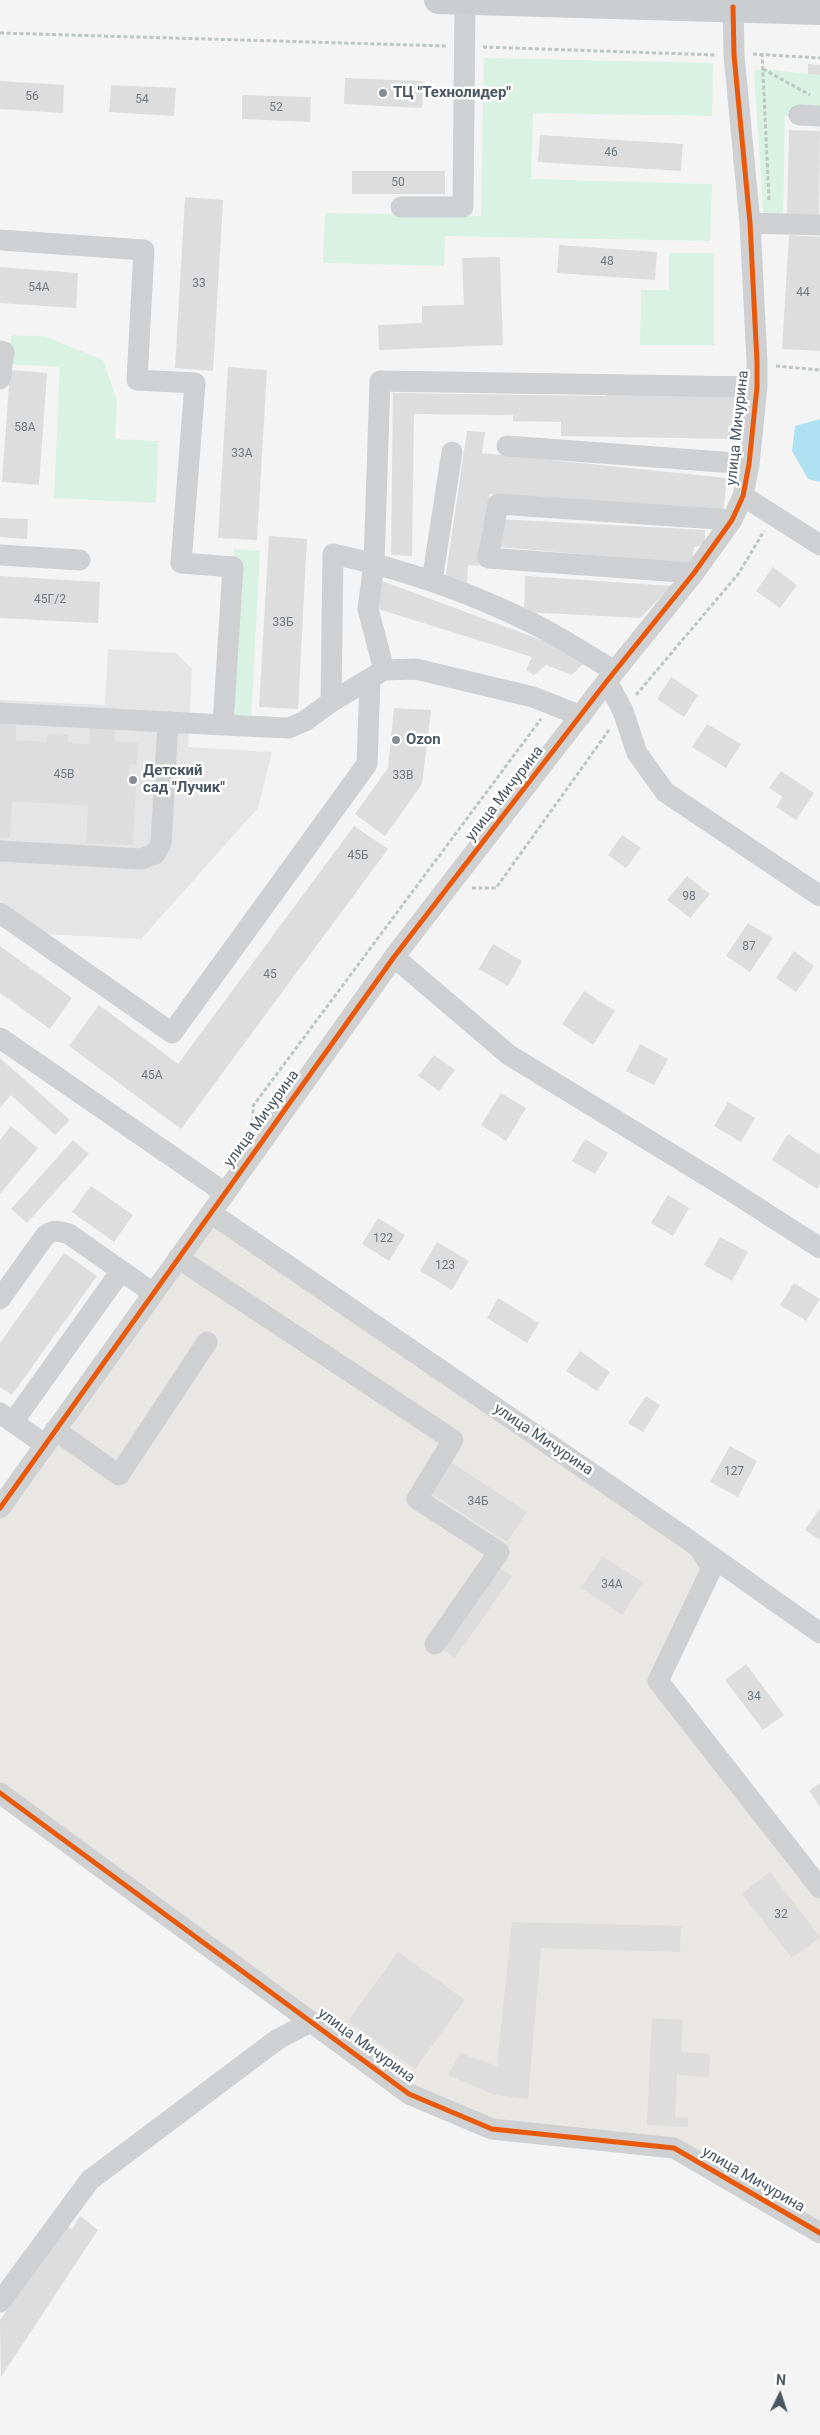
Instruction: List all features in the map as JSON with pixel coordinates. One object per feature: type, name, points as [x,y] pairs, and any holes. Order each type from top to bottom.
[{"type":"main road","points":[[438,0],[820,11]]},
{"type":"street","points":[[400,207],[463,207],[463,47],[465,1]]},
{"type":"street","name":"улица Мичурина","points":[[1,1503],[394,957],[611,676],[694,573],[732,520],[743,496],[749,464],[757,387],[750,223],[734,55],[733,7]]},
{"type":"street","points":[[799,115],[820,116]]},
{"type":"street","points":[[750,223],[820,225]]},
{"type":"street","points":[[0,240],[144,250],[137,380],[195,383],[182,563],[233,567],[223,726]]},
{"type":"street","points":[[0,351],[4,352],[0,380]]},
{"type":"street","points":[[0,913],[172,1033],[368,764],[377,674],[368,609],[374,562],[380,380],[757,387]]},
{"type":"street","points":[[507,446],[749,464]]},
{"type":"street","points":[[432,581],[452,452]]},
{"type":"street","name":"улица Мичурина","points":[[743,496],[820,545]]},
{"type":"street","points":[[694,573],[488,558],[498,504],[732,520]]},
{"type":"street","points":[[331,702],[334,554],[374,562],[432,581],[536,625],[611,676],[637,753],[665,792],[820,896]]},
{"type":"street","points":[[0,555],[80,560]]},
{"type":"street","points":[[0,713],[288,728],[305,722],[331,702],[377,674],[416,669],[533,697],[581,716]]},
{"type":"street","points":[[0,851],[141,859],[155,854],[161,843],[168,722]]},
{"type":"street","points":[[394,957],[509,1055],[725,1187],[820,1248]]},
{"type":"street","points":[[0,1038],[225,1192]]},
{"type":"street","name":"улица Мичурина","points":[[210,1213],[820,1633]]},
{"type":"street","points":[[0,1299],[45,1236],[51,1231],[69,1234],[153,1293]]},
{"type":"street","points":[[178,1258],[453,1440],[418,1499],[499,1552],[435,1644]]},
{"type":"street","points":[[121,1271],[7,1418],[50,1437],[119,1475],[207,1342]]},
{"type":"street","points":[[701,1550],[712,1568],[658,1681],[820,1888]]},
{"type":"street","name":"улица Мичурина","points":[[0,1792],[409,2094],[492,2129],[674,2148],[820,2233]]},
{"type":"street","points":[[0,2302],[90,2180],[278,2039],[311,2022]]},
{"type":"path","points":[[0,33],[734,55],[762,53],[820,58]]},
{"type":"path","points":[[763,69],[812,96]]},
{"type":"shaded area","name":"Детский сад \"Лучик\"","points":[[108,649],[176,653],[192,669],[188,747],[272,752],[258,808],[141,939],[45,934],[0,900],[0,700],[105,705]]},
{"type":"shaded area","points":[[211,1213],[712,1568],[658,1681],[820,1888],[820,2233],[674,2148],[492,2129],[409,2094],[0,1793],[0,1508]]},
{"type":"green space","points":[[484,58],[713,63],[712,116],[533,113],[531,179],[712,184],[710,241],[445,236],[444,266],[323,263],[325,213],[481,216]]},
{"type":"green space","points":[[763,69],[820,75],[820,116],[785,116],[783,224],[764,224],[754,70]]},
{"type":"green space","points":[[669,253],[714,253],[714,345],[640,345],[641,290],[669,290]]},
{"type":"green space","points":[[11,335],[44,336],[103,360],[117,401],[115,439],[158,441],[156,503],[54,498],[60,367],[9,364]]},
{"type":"green space","points":[[234,549],[260,551],[251,719],[224,717]]},
{"type":"water","points":[[820,419],[820,482],[808,479],[792,451],[795,426]]},
{"type":"building","points":[[808,64],[820,65],[820,75],[808,74]]},
{"type":"building","name":"ТЦ \"Технолидер\"","points":[[345,78],[423,81],[422,108],[344,104]]},
{"type":"building","points":[[0,81],[64,85],[63,113],[0,109]]},
{"type":"building","points":[[111,85],[176,88],[174,116],[109,112]]},
{"type":"building","points":[[242,95],[311,97],[310,122],[242,119]]},
{"type":"building","points":[[789,130],[820,131],[819,215],[787,214]]},
{"type":"building","points":[[540,135],[683,144],[681,171],[538,162]]},
{"type":"building","points":[[352,171],[445,171],[445,194],[352,194]]},
{"type":"building","points":[[185,197],[223,200],[213,371],[175,368]]},
{"type":"building","points":[[789,235],[820,237],[820,351],[782,349]]},
{"type":"building","points":[[559,245],[657,252],[655,280],[557,273]]},
{"type":"building","points":[[500,257],[503,345],[379,350],[378,325],[422,323],[422,306],[464,305],[462,258]]},
{"type":"building","points":[[0,267],[78,273],[76,308],[0,303]]},
{"type":"building","points":[[228,367],[267,370],[257,540],[218,538]]},
{"type":"building","points":[[10,370],[47,373],[39,485],[2,482]]},
{"type":"building","points":[[607,392],[738,394],[738,439],[561,436],[561,422],[513,421],[513,415],[414,414],[412,556],[391,555],[393,393],[606,396]]},
{"type":"building","points":[[467,431],[485,432],[482,453],[727,478],[723,513],[490,494],[479,566],[468,565],[467,583],[445,580]]},
{"type":"building","points":[[0,518],[28,519],[27,539],[0,537]]},
{"type":"building","points":[[499,519],[705,530],[705,545],[694,547],[692,564],[500,547]]},
{"type":"building","points":[[269,536],[307,539],[298,709],[259,707]]},
{"type":"building","points":[[773,567],[797,585],[780,608],[756,591]]},
{"type":"building","points":[[0,576],[100,582],[98,623],[0,618]]},
{"type":"building","points":[[525,576],[672,586],[640,618],[524,612]]},
{"type":"building","points":[[382,581],[544,641],[583,664],[572,675],[546,665],[534,675],[526,670],[532,657],[375,608]]},
{"type":"building","points":[[671,677],[698,695],[684,717],[657,699]]},
{"type":"building","points":[[394,708],[431,710],[422,784],[385,836],[355,814],[388,768]]},
{"type":"building","points":[[0,723],[16,724],[16,740],[47,742],[48,734],[68,735],[68,743],[89,744],[90,728],[116,729],[115,741],[138,743],[137,765],[129,765],[128,786],[136,786],[133,845],[86,843],[88,806],[12,801],[10,838],[0,838]]},
{"type":"building","points":[[707,724],[741,744],[726,768],[692,747]]},
{"type":"building","points":[[781,771],[814,793],[796,820],[776,807],[783,797],[769,788]]},
{"type":"building","points":[[354,826],[388,849],[181,1129],[69,1046],[99,1005],[178,1064]]},
{"type":"building","points":[[622,835],[641,848],[626,868],[608,855]]},
{"type":"building","points":[[687,876],[710,894],[690,918],[667,900]]},
{"type":"building","points":[[748,923],[773,938],[750,972],[726,956]]},
{"type":"building","points":[[493,944],[522,961],[508,986],[479,969]]},
{"type":"building","points":[[0,946],[72,998],[50,1029],[0,993]]},
{"type":"building","points":[[794,951],[814,966],[796,992],[776,978]]},
{"type":"building","points":[[584,991],[615,1011],[593,1045],[562,1024]]},
{"type":"building","points":[[640,1044],[668,1059],[654,1085],[626,1071]]},
{"type":"building","points":[[434,1055],[455,1070],[439,1091],[418,1076]]},
{"type":"building","points":[[0,1058],[70,1120],[55,1135],[11,1095],[0,1108]]},
{"type":"building","points":[[501,1093],[526,1108],[506,1141],[481,1125]]},
{"type":"building","points":[[728,1102],[755,1118],[741,1142],[714,1126]]},
{"type":"building","points":[[11,1126],[38,1148],[0,1194],[0,1140]]},
{"type":"building","points":[[788,1134],[820,1155],[820,1184],[817,1189],[772,1160]]},
{"type":"building","points":[[585,1139],[608,1153],[595,1174],[572,1161]]},
{"type":"building","points":[[73,1140],[89,1154],[27,1223],[11,1209]]},
{"type":"building","points":[[91,1186],[133,1215],[114,1242],[72,1212]]},
{"type":"building","points":[[668,1195],[689,1208],[673,1236],[651,1223]]},
{"type":"building","points":[[378,1218],[405,1235],[389,1261],[362,1244]]},
{"type":"building","points":[[720,1237],[748,1252],[732,1281],[704,1265]]},
{"type":"building","points":[[437,1242],[469,1261],[452,1290],[420,1271]]},
{"type":"building","points":[[64,1253],[97,1276],[12,1395],[0,1387],[0,1343]]},
{"type":"building","points":[[794,1283],[820,1299],[806,1321],[780,1305]]},
{"type":"building","points":[[498,1298],[539,1323],[527,1343],[487,1318]]},
{"type":"building","points":[[580,1351],[610,1372],[597,1391],[566,1371]]},
{"type":"building","points":[[646,1396],[660,1405],[643,1432],[628,1423]]},
{"type":"building","points":[[730,1446],[757,1461],[738,1497],[710,1482]]},
{"type":"building","points":[[449,1461],[527,1512],[507,1542],[429,1492]]},
{"type":"building","points":[[820,1508],[820,1540],[805,1530]]},
{"type":"building","points":[[602,1556],[643,1582],[622,1615],[581,1588]]},
{"type":"building","points":[[498,1567],[512,1576],[455,1658],[442,1649]]},
{"type":"building","points":[[746,1664],[784,1715],[763,1730],[725,1680]]},
{"type":"building","points":[[820,1783],[820,1807],[809,1791]]},
{"type":"building","points":[[770,1872],[820,1937],[792,1958],[742,1894]]},
{"type":"building","points":[[512,1922],[681,1926],[680,1952],[541,1948],[528,2099],[495,2095],[448,2075],[460,2053],[497,2066]]},
{"type":"building","points":[[398,1952],[465,2000],[415,2069],[348,2021]]},
{"type":"building","points":[[652,2018],[683,2020],[681,2052],[710,2054],[709,2077],[677,2075],[675,2117],[688,2118],[688,2127],[647,2125]]},
{"type":"building","points":[[80,2216],[98,2230],[1,2377],[0,2320],[64,2225],[72,2229]]},
{"type":"cycle path","points":[[0,1508],[394,957],[607,681],[694,573],[732,520],[743,496],[749,464],[757,387],[750,223],[734,55],[733,7]]},
{"type":"cycle path","points":[[0,1793],[409,2094],[492,2129],[674,2148],[820,2233]]},
{"type":"place","name":"ТЦ \"Технолидер\"","points":[[383,93]]},
{"type":"place","name":"Ozon","points":[[396,740]]},
{"type":"place","name":"Детский сад \"Лучик\"","points":[[133,780]]}]
